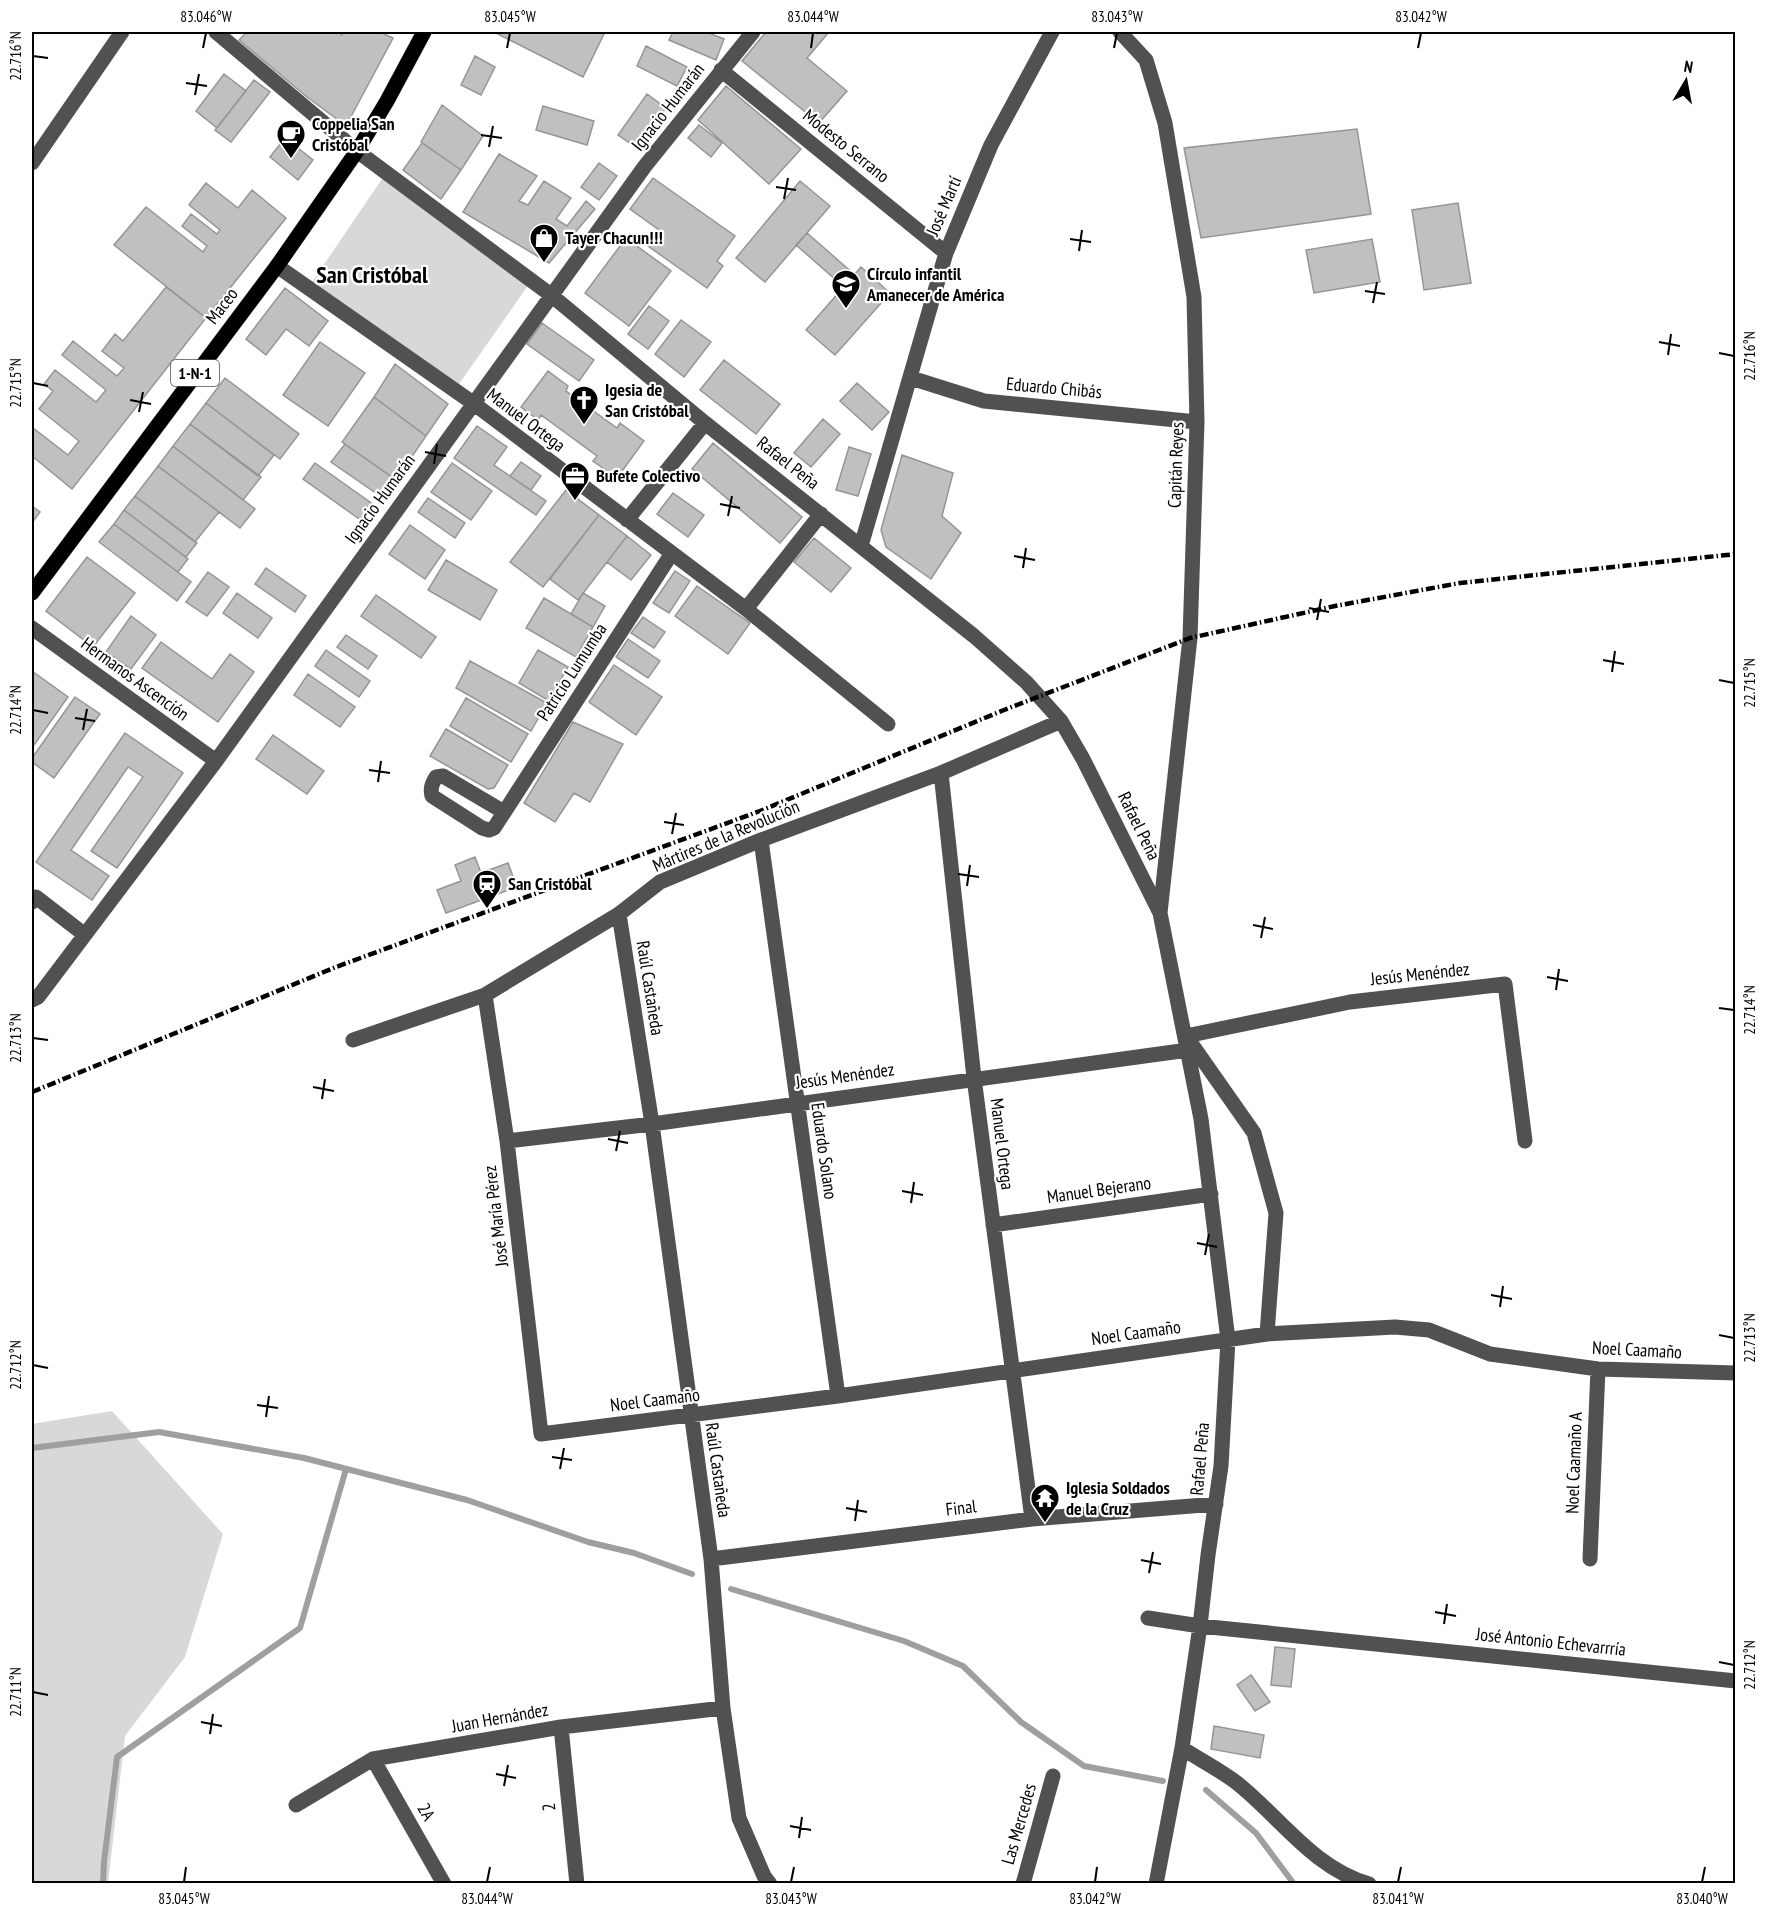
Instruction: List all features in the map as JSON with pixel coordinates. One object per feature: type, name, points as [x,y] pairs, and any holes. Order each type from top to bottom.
[{"type":"main road","name":"Maceo","points":[[32,593],[277,266],[357,151],[424,32]]},
{"type":"street","points":[[32,163],[122,32]]},
{"type":"street","name":"Rafael Peña","points":[[216,32],[357,151],[551,295],[705,423],[974,636],[1026,682],[1061,722],[1083,759],[1160,913],[1202,1119],[1228,1340],[1221,1466],[1200,1626],[1182,1748],[1156,1884]]},
{"type":"street","name":"Ignacio Humarán","points":[[32,1000],[38,998],[216,761],[645,166],[753,32]]},
{"type":"street","name":"José Martí","points":[[861,546],[946,253],[991,145],[1052,32]]},
{"type":"street","name":"Capitán Reyes","points":[[1120,32],[1146,60],[1165,123],[1194,297],[1197,422],[1190,638],[1160,913]]},
{"type":"street","name":"Modesto Serrano","points":[[721,70],[946,253]]},
{"type":"street","name":"Manuel Ortega","points":[[277,266],[472,403],[746,609],[888,724]]},
{"type":"street","name":"Eduardo Chibás","points":[[911,378],[984,401],[1197,422]]},
{"type":"street","points":[[627,520],[705,423]]},
{"type":"street","points":[[746,609],[821,514]]},
{"type":"street","name":"Patricio Lumumba","points":[[504,812],[443,776],[436,777],[430,789],[432,796],[482,828],[489,830],[494,828],[672,553]]},
{"type":"street","name":"Hermanos Ascención","points":[[32,628],[216,761]]},
{"type":"street","name":"Mártires de la Revolución","points":[[353,1040],[485,995],[619,914],[660,882],[761,840],[941,773],[1061,722]]},
{"type":"street","name":"Manuel Ortega","points":[[941,773],[974,1078],[1032,1519]]},
{"type":"street","name":"Eduardo Solano","points":[[761,840],[838,1396]]},
{"type":"street","points":[[32,902],[36,897],[85,935]]},
{"type":"street","name":"Raúl Castañeda","points":[[619,914],[652,1124],[711,1559],[723,1708],[739,1818],[763,1881]]},
{"type":"street","name":"Jesús Menéndez","points":[[507,1141],[652,1124],[974,1078],[1187,1043],[1350,1002],[1505,984],[1525,1141]]},
{"type":"street","name":"José María Pérez","points":[[485,995],[507,1141],[541,1434]]},
{"type":"street","name":"Rafael Peña","points":[[1187,1043],[1254,1133],[1276,1213],[1268,1334]]},
{"type":"street","name":"Manuel Bejerano","points":[[993,1225],[1210,1194]]},
{"type":"street","name":"Noel Caamaño","points":[[541,1434],[838,1396],[1268,1334],[1395,1327],[1429,1330],[1491,1354],[1598,1369],[1736,1373]]},
{"type":"street","name":"Noel Caamaño A","points":[[1590,1559],[1598,1369]]},
{"type":"street","name":"Final","points":[[711,1559],[1032,1519],[1216,1504]]},
{"type":"street","name":"José Antonio Echevarrría","points":[[1148,1618],[1200,1626],[1736,1681]]},
{"type":"street","name":"Juan Hernández","points":[[296,1805],[373,1759],[561,1727],[723,1708]]},
{"type":"street","name":"2","points":[[561,1727],[577,1884]]},
{"type":"street","points":[[1182,1748],[1237,1783],[1313,1855],[1355,1880],[1368,1884]]},
{"type":"street","name":"2A","points":[[373,1759],[444,1884]]},
{"type":"street","name":"Las Mercedes","points":[[1023,1884],[1053,1776]]},
{"type":"shaded area","points":[[384,176],[529,284],[457,387],[312,282]]},
{"type":"shaded area","points":[[112,1411],[223,1534],[185,1657],[125,1736],[108,1883],[32,1883],[32,1424]]},
{"type":"building","points":[[247,32],[338,32],[342,35],[343,32],[380,32],[393,38],[346,126],[307,97],[239,40]]},
{"type":"building","points":[[494,32],[605,32],[583,77]]},
{"type":"building","points":[[673,32],[706,32],[724,39],[716,60],[669,40]]},
{"type":"building","points":[[766,32],[829,32],[807,58],[847,91],[819,123],[742,61]]},
{"type":"building","points":[[646,46],[687,67],[677,86],[637,66]]},
{"type":"building","points":[[475,56],[495,67],[481,95],[461,85]]},
{"type":"building","points":[[224,74],[246,91],[217,128],[196,111]]},
{"type":"building","points":[[254,80],[270,92],[231,142],[215,130]]},
{"type":"building","points":[[726,86],[801,149],[769,184],[698,120]]},
{"type":"building","points":[[647,94],[666,108],[637,148],[618,135]]},
{"type":"building","points":[[442,105],[483,136],[461,170],[421,142]]},
{"type":"building","points":[[543,106],[594,121],[587,145],[536,130]]},
{"type":"building","points":[[699,125],[722,143],[711,157],[688,138]]},
{"type":"building","points":[[1357,129],[1371,214],[1201,238],[1184,148]]},
{"type":"building","points":[[285,138],[313,160],[298,180],[270,157]]},
{"type":"building","points":[[422,143],[461,170],[441,199],[403,170]]},
{"type":"building","points":[[499,154],[537,176],[519,201],[528,205],[544,181],[571,198],[556,219],[567,226],[586,201],[595,209],[549,263],[463,212]]},
{"type":"building","points":[[599,163],[617,176],[599,200],[581,187]]},
{"type":"building","points":[[653,178],[735,236],[717,261],[723,266],[707,288],[648,246],[659,230],[630,209]]},
{"type":"building","points":[[800,181],[830,206],[765,282],[736,258]]},
{"type":"building","points":[[206,183],[238,208],[252,190],[286,218],[206,318],[114,245],[146,207],[203,252],[207,246],[182,226],[191,214],[217,234],[220,230],[189,205]]},
{"type":"building","points":[[1458,203],[1471,283],[1424,290],[1412,210]]},
{"type":"building","points":[[807,233],[855,275],[844,287],[796,245]]},
{"type":"building","points":[[626,238],[671,271],[629,326],[585,293]]},
{"type":"building","points":[[1372,239],[1380,282],[1314,293],[1306,250]]},
{"type":"building","points":[[861,267],[890,293],[835,355],[806,330]]},
{"type":"building","points":[[166,287],[206,318],[72,489],[32,456],[33,428],[68,455],[79,441],[39,409],[53,391],[44,384],[55,370],[96,402],[106,390],[62,355],[73,341],[117,376],[124,368],[102,351],[115,334],[123,341]]},
{"type":"building","points":[[285,288],[328,321],[309,346],[286,329],[266,355],[246,339]]},
{"type":"building","points":[[649,306],[669,321],[648,349],[628,334]]},
{"type":"building","points":[[681,320],[711,342],[684,377],[655,354]]},
{"type":"building","points":[[542,323],[594,360],[579,381],[527,344]]},
{"type":"building","points":[[320,342],[365,373],[328,426],[283,395]]},
{"type":"building","points":[[724,360],[780,404],[756,434],[700,390]]},
{"type":"building","points":[[395,364],[448,404],[426,436],[374,397]]},
{"type":"building","name":"Igesia de San Cristóbal","points":[[548,371],[568,386],[566,391],[617,428],[620,423],[644,441],[617,478],[593,461],[597,456],[541,415],[538,420],[521,407]]},
{"type":"building","points":[[225,378],[299,434],[280,459],[206,403]]},
{"type":"building","points":[[857,383],[889,412],[872,430],[840,401]]},
{"type":"building","points":[[374,397],[426,436],[396,480],[342,442]]},
{"type":"building","points":[[206,403],[274,455],[258,476],[190,424]]},
{"type":"building","points":[[823,419],[840,434],[811,467],[794,453]]},
{"type":"building","points":[[190,424],[261,477],[243,500],[173,446]]},
{"type":"building","points":[[477,426],[507,447],[494,465],[546,501],[536,515],[454,458]]},
{"type":"building","points":[[713,443],[802,517],[780,543],[692,469]]},
{"type":"building","points":[[345,444],[396,480],[383,498],[331,462]]},
{"type":"building","points":[[173,446],[255,509],[240,528],[158,466]]},
{"type":"building","points":[[849,447],[871,454],[858,496],[836,490]]},
{"type":"building","points":[[902,455],[953,473],[942,516],[961,533],[931,579],[886,547],[881,530]]},
{"type":"building","points":[[521,462],[541,476],[531,490],[510,476]]},
{"type":"building","points":[[315,463],[374,505],[362,521],[303,479]]},
{"type":"building","points":[[452,463],[492,491],[471,520],[431,492]]},
{"type":"building","points":[[158,466],[219,512],[195,542],[135,496]]},
{"type":"building","points":[[566,490],[599,515],[543,587],[510,562]]},
{"type":"building","points":[[673,493],[704,515],[688,537],[657,514]]},
{"type":"building","points":[[135,496],[197,543],[186,557],[124,510]]},
{"type":"building","points":[[428,498],[465,523],[455,538],[418,512]]},
{"type":"building","points":[[32,506],[40,512],[32,523]]},
{"type":"building","points":[[124,510],[188,559],[178,572],[114,524]]},
{"type":"building","points":[[599,515],[627,536],[578,600],[550,579]]},
{"type":"building","points":[[114,524],[191,582],[177,601],[99,542]]},
{"type":"building","points":[[410,525],[445,550],[425,579],[389,554]]},
{"type":"building","points":[[627,536],[651,555],[631,580],[607,562]]},
{"type":"building","points":[[814,538],[851,568],[831,592],[794,562]]},
{"type":"building","points":[[87,557],[135,593],[93,647],[46,611]]},
{"type":"building","points":[[446,560],[497,590],[480,620],[428,590]]},
{"type":"building","points":[[266,568],[306,596],[295,612],[255,584]]},
{"type":"building","points":[[675,571],[690,581],[669,613],[653,603]]},
{"type":"building","points":[[208,572],[229,587],[207,616],[186,602]]},
{"type":"building","points":[[697,586],[750,623],[728,654],[675,616]]},
{"type":"building","points":[[237,593],[272,618],[258,638],[223,613]]},
{"type":"building","points":[[583,593],[605,606],[593,627],[571,614]]},
{"type":"building","points":[[376,595],[436,637],[421,658],[361,616]]},
{"type":"building","points":[[544,598],[593,627],[576,657],[526,628]]},
{"type":"building","points":[[131,616],[156,635],[131,669],[106,652]]},
{"type":"building","points":[[643,617],[665,632],[654,648],[631,633]]},
{"type":"building","points":[[346,635],[377,656],[368,669],[337,647]]},
{"type":"building","points":[[628,639],[660,661],[648,678],[616,657]]},
{"type":"building","points":[[161,642],[212,679],[230,654],[254,672],[218,722],[142,668]]},
{"type":"building","points":[[326,650],[370,681],[359,697],[315,666]]},
{"type":"building","points":[[538,650],[568,667],[549,701],[519,683]]},
{"type":"building","points":[[470,661],[547,703],[531,731],[456,688]]},
{"type":"building","points":[[614,665],[662,697],[636,735],[589,702]]},
{"type":"building","points":[[32,671],[68,697],[32,748]]},
{"type":"building","points":[[308,674],[355,707],[340,727],[294,695]]},
{"type":"building","points":[[75,697],[100,714],[54,778],[32,762],[32,758]]},
{"type":"building","points":[[466,698],[528,734],[511,762],[450,726]]},
{"type":"building","points":[[573,722],[623,744],[590,802],[574,793],[555,822],[524,803]]},
{"type":"building","points":[[446,729],[508,765],[494,788],[488,789],[430,756]]},
{"type":"building","points":[[125,733],[183,773],[117,868],[91,851],[143,777],[128,767],[71,850],[109,876],[92,900],[36,862]]},
{"type":"building","points":[[273,735],[324,771],[307,794],[256,759]]},
{"type":"building","points":[[475,857],[481,873],[508,863],[517,887],[446,913],[437,890],[461,881],[455,865]]},
{"type":"building","points":[[1275,1647],[1295,1649],[1291,1687],[1271,1685]]},
{"type":"building","points":[[1251,1675],[1270,1702],[1255,1711],[1237,1685]]},
{"type":"building","points":[[1214,1726],[1264,1735],[1260,1758],[1211,1749]]},
{"type":"waterway","points":[[32,1448],[159,1432],[304,1458],[467,1500],[588,1542],[634,1553],[692,1574]]},
{"type":"waterway","points":[[103,1884],[117,1757],[300,1628],[346,1469]]},
{"type":"waterway","points":[[731,1589],[904,1641],[963,1666],[1021,1722],[1084,1766],[1163,1781]]},
{"type":"waterway","points":[[1206,1790],[1256,1833],[1294,1884]]},
{"type":"railway","points":[[32,1092],[336,967],[760,811],[1004,710],[1190,638],[1335,606],[1460,583],[1736,554]]},
{"type":"place","name":"Coppelia San Cristóbal","points":[[291,160]]},
{"type":"place","name":"Tayer Chacun!!!","points":[[544,264]]},
{"type":"place","name":"Círculo infantil Amanecer de América","points":[[846,310]]},
{"type":"place","name":"Igesia de San Cristóbal","points":[[584,426]]},
{"type":"place","name":"Bufete Colectivo","points":[[575,502]]},
{"type":"place","name":"San Cristóbal","points":[[487,910]]},
{"type":"place","name":"Iglesia Soldados de la Cruz","points":[[1045,1524]]},
{"type":"district","name":"San Cristóbal","points":[[372,275]]}]
